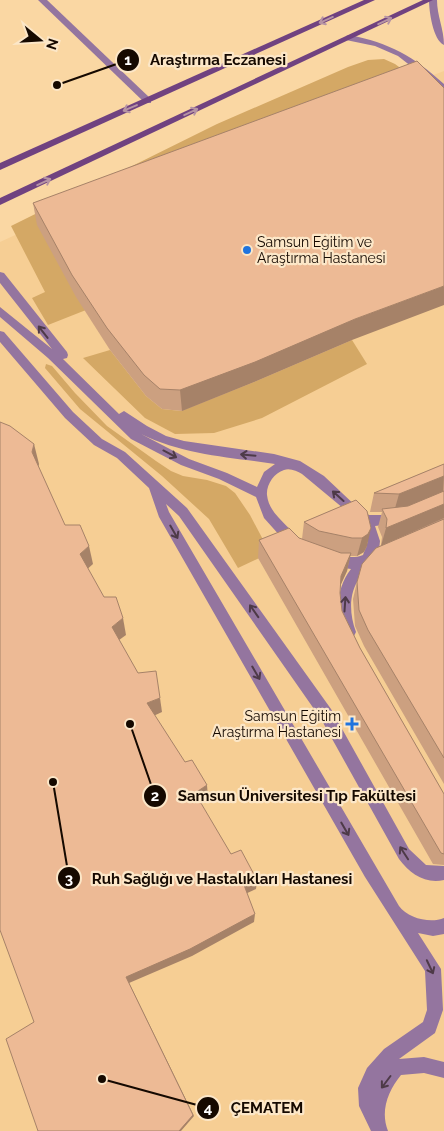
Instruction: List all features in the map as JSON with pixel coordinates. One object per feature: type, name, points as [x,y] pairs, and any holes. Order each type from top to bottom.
[{"type":"street","points":[[42,0],[148,101]]},
{"type":"street","points":[[0,167],[371,0]]},
{"type":"street","points":[[0,202],[429,0]]},
{"type":"street","points":[[433,0],[433,15],[444,42]]},
{"type":"street","points":[[349,38],[371,41],[390,47],[413,61],[444,89]]},
{"type":"street","points":[[0,276],[56,349],[130,420],[150,435],[196,450],[271,457],[296,464],[319,479],[365,519],[374,533],[374,548],[368,559],[351,578],[344,602],[345,624],[357,646]]},
{"type":"street","points":[[0,311],[52,355],[135,436],[185,462],[223,476],[260,494],[268,514],[301,550]]},
{"type":"street","points":[[0,335],[69,415],[98,442],[121,455],[182,512],[326,714],[404,854],[412,865],[423,872],[436,876],[444,873]]},
{"type":"street","points":[[33,371],[30,363],[33,353],[44,352],[52,355]]},
{"type":"street","points":[[260,494],[269,474],[280,466],[296,464]]},
{"type":"street","points":[[155,488],[163,513],[394,912],[433,969],[434,1010],[429,1027],[390,1054],[373,1074],[366,1088],[367,1106],[378,1128]]},
{"type":"street","points":[[365,519],[381,522],[405,515]]},
{"type":"street","points":[[322,559],[338,564],[355,564],[394,548]]},
{"type":"street","points":[[394,912],[415,926],[440,928],[444,926]]},
{"type":"street","points":[[378,1128],[377,1106],[381,1086],[397,1067],[424,1065],[444,1070]]},
{"type":"shaded area","points":[[384,59],[395,64],[418,81],[86,310],[48,325],[32,298],[45,292],[11,226],[217,124],[348,67],[368,60]]},
{"type":"shaded area","points":[[444,71],[444,1131],[0,1131],[0,242],[37,225]]},
{"type":"shaded area","points":[[352,340],[367,364],[262,418],[214,433],[175,434],[145,418],[83,358],[110,350],[146,396],[162,409],[181,411]]},
{"type":"shaded area","points":[[46,364],[52,366],[107,426],[156,461],[183,476],[207,480],[226,486],[235,493],[250,515],[270,553],[238,568],[209,519],[162,476],[80,409],[45,368]]},
{"type":"building","name":"Samsun Eğitim ve Araştırma Hastanesi","points":[[417,61],[444,88],[444,286],[355,319],[255,362],[180,390],[160,389],[144,375],[107,328],[72,275],[33,203]]},
{"type":"building","points":[[0,422],[10,426],[34,444],[32,452],[65,525],[80,525],[89,546],[80,554],[104,597],[116,597],[123,618],[112,627],[138,673],[156,671],[160,698],[147,703],[185,762],[192,760],[207,785],[195,793],[231,854],[241,850],[257,880],[244,885],[255,914],[190,949],[126,977],[193,1115],[179,1131],[38,1131],[6,1039],[34,1022],[0,930]]},
{"type":"building","points":[[444,464],[444,476],[399,494],[374,493]]},
{"type":"building","points":[[444,491],[444,504],[386,528],[387,519],[382,509],[408,506]]},
{"type":"building","points":[[356,500],[367,511],[371,528],[368,534],[362,538],[352,538],[319,531],[304,522]]},
{"type":"building","points":[[444,519],[444,758],[368,630],[359,610],[357,582],[362,564],[376,548]]},
{"type":"building","points":[[289,528],[299,538],[341,553],[351,553],[341,576],[342,611],[360,648],[444,794],[444,854],[441,853],[259,540]]},
{"type":"place","name":"Araştırma Eczanesi","points":[[57,85]]},
{"type":"place","name":"Samsun Eğitim ve Araştırma Hastanesi","points":[[247,250]]},
{"type":"place","name":"Samsun Üniversitesi Tıp Fakültesi","points":[[130,724]]},
{"type":"place","name":"Samsun Eğitim Araştırma Hastanesi","points":[[352,724]]},
{"type":"place","name":"Ruh Sağlığı ve Hastalıkları Hastanesi","points":[[53,782]]},
{"type":"place","name":"ÇEMATEM","points":[[102,1079]]}]
